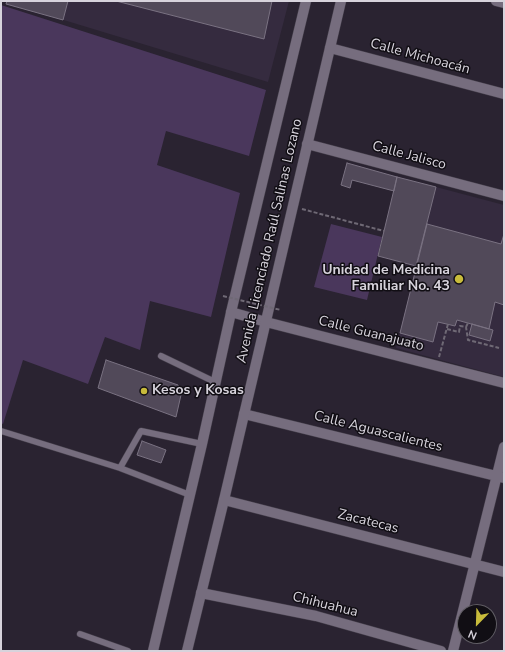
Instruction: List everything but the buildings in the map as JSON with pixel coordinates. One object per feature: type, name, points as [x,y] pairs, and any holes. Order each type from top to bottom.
[{"type":"street","name":"Avenida Licenciado Raúl Salinas Lozano","points":[[152,651],[202,444],[231,312],[306,1]]},
{"type":"street","name":"Avenida Licenciado Raúl Salinas Lozano","points":[[187,651],[202,593],[341,1]]},
{"type":"street","points":[[496,1],[504,3]]},
{"type":"street","name":"Calle Michoacán","points":[[330,48],[504,94]]},
{"type":"street","name":"Calle Jalisco","points":[[307,144],[504,196]]},
{"type":"street","name":"Calle Guanajuato","points":[[231,312],[504,383]]},
{"type":"street","name":"Calle Aguascalientes","points":[[244,414],[500,477]]},
{"type":"street","points":[[453,651],[475,564],[500,477],[504,447]]},
{"type":"street","name":"Zacatecas","points":[[224,500],[504,572]]},
{"type":"street","name":"Chihuahua","points":[[202,593],[316,616],[441,651]]},
{"type":"lane","points":[[161,356],[215,382]]},
{"type":"lane","points":[[1,431],[51,445],[120,468],[190,495]]},
{"type":"lane","points":[[120,468],[140,431],[202,444]]},
{"type":"lane","points":[[80,634],[128,651]]},
{"type":"path","points":[[293,206],[384,231]]},
{"type":"path","points":[[223,296],[281,310]]},
{"type":"path","points":[[468,323],[466,327],[468,340],[499,348]]},
{"type":"path","points":[[437,366],[448,324]]},
{"type":"path","points":[[447,329],[458,332],[460,326],[466,327]]},
{"type":"shaded area","points":[[1,1],[289,1],[268,82]]},
{"type":"shaded area","points":[[1,5],[266,90],[249,156],[166,131],[157,165],[240,193],[211,317],[150,301],[140,350],[105,337],[88,384],[23,360],[3,424],[1,423]]},
{"type":"shaded area","name":"Unidad de Medicina Familiar No. 43","points":[[436,187],[504,205],[504,377],[396,348]]},
{"type":"shaded area","points":[[331,224],[382,237],[367,300],[314,287]]},
{"type":"place","name":"Unidad de Medicina Familiar No. 43","points":[[459,279]]},
{"type":"place","name":"Kesos y Kosas","points":[[144,391]]}]
